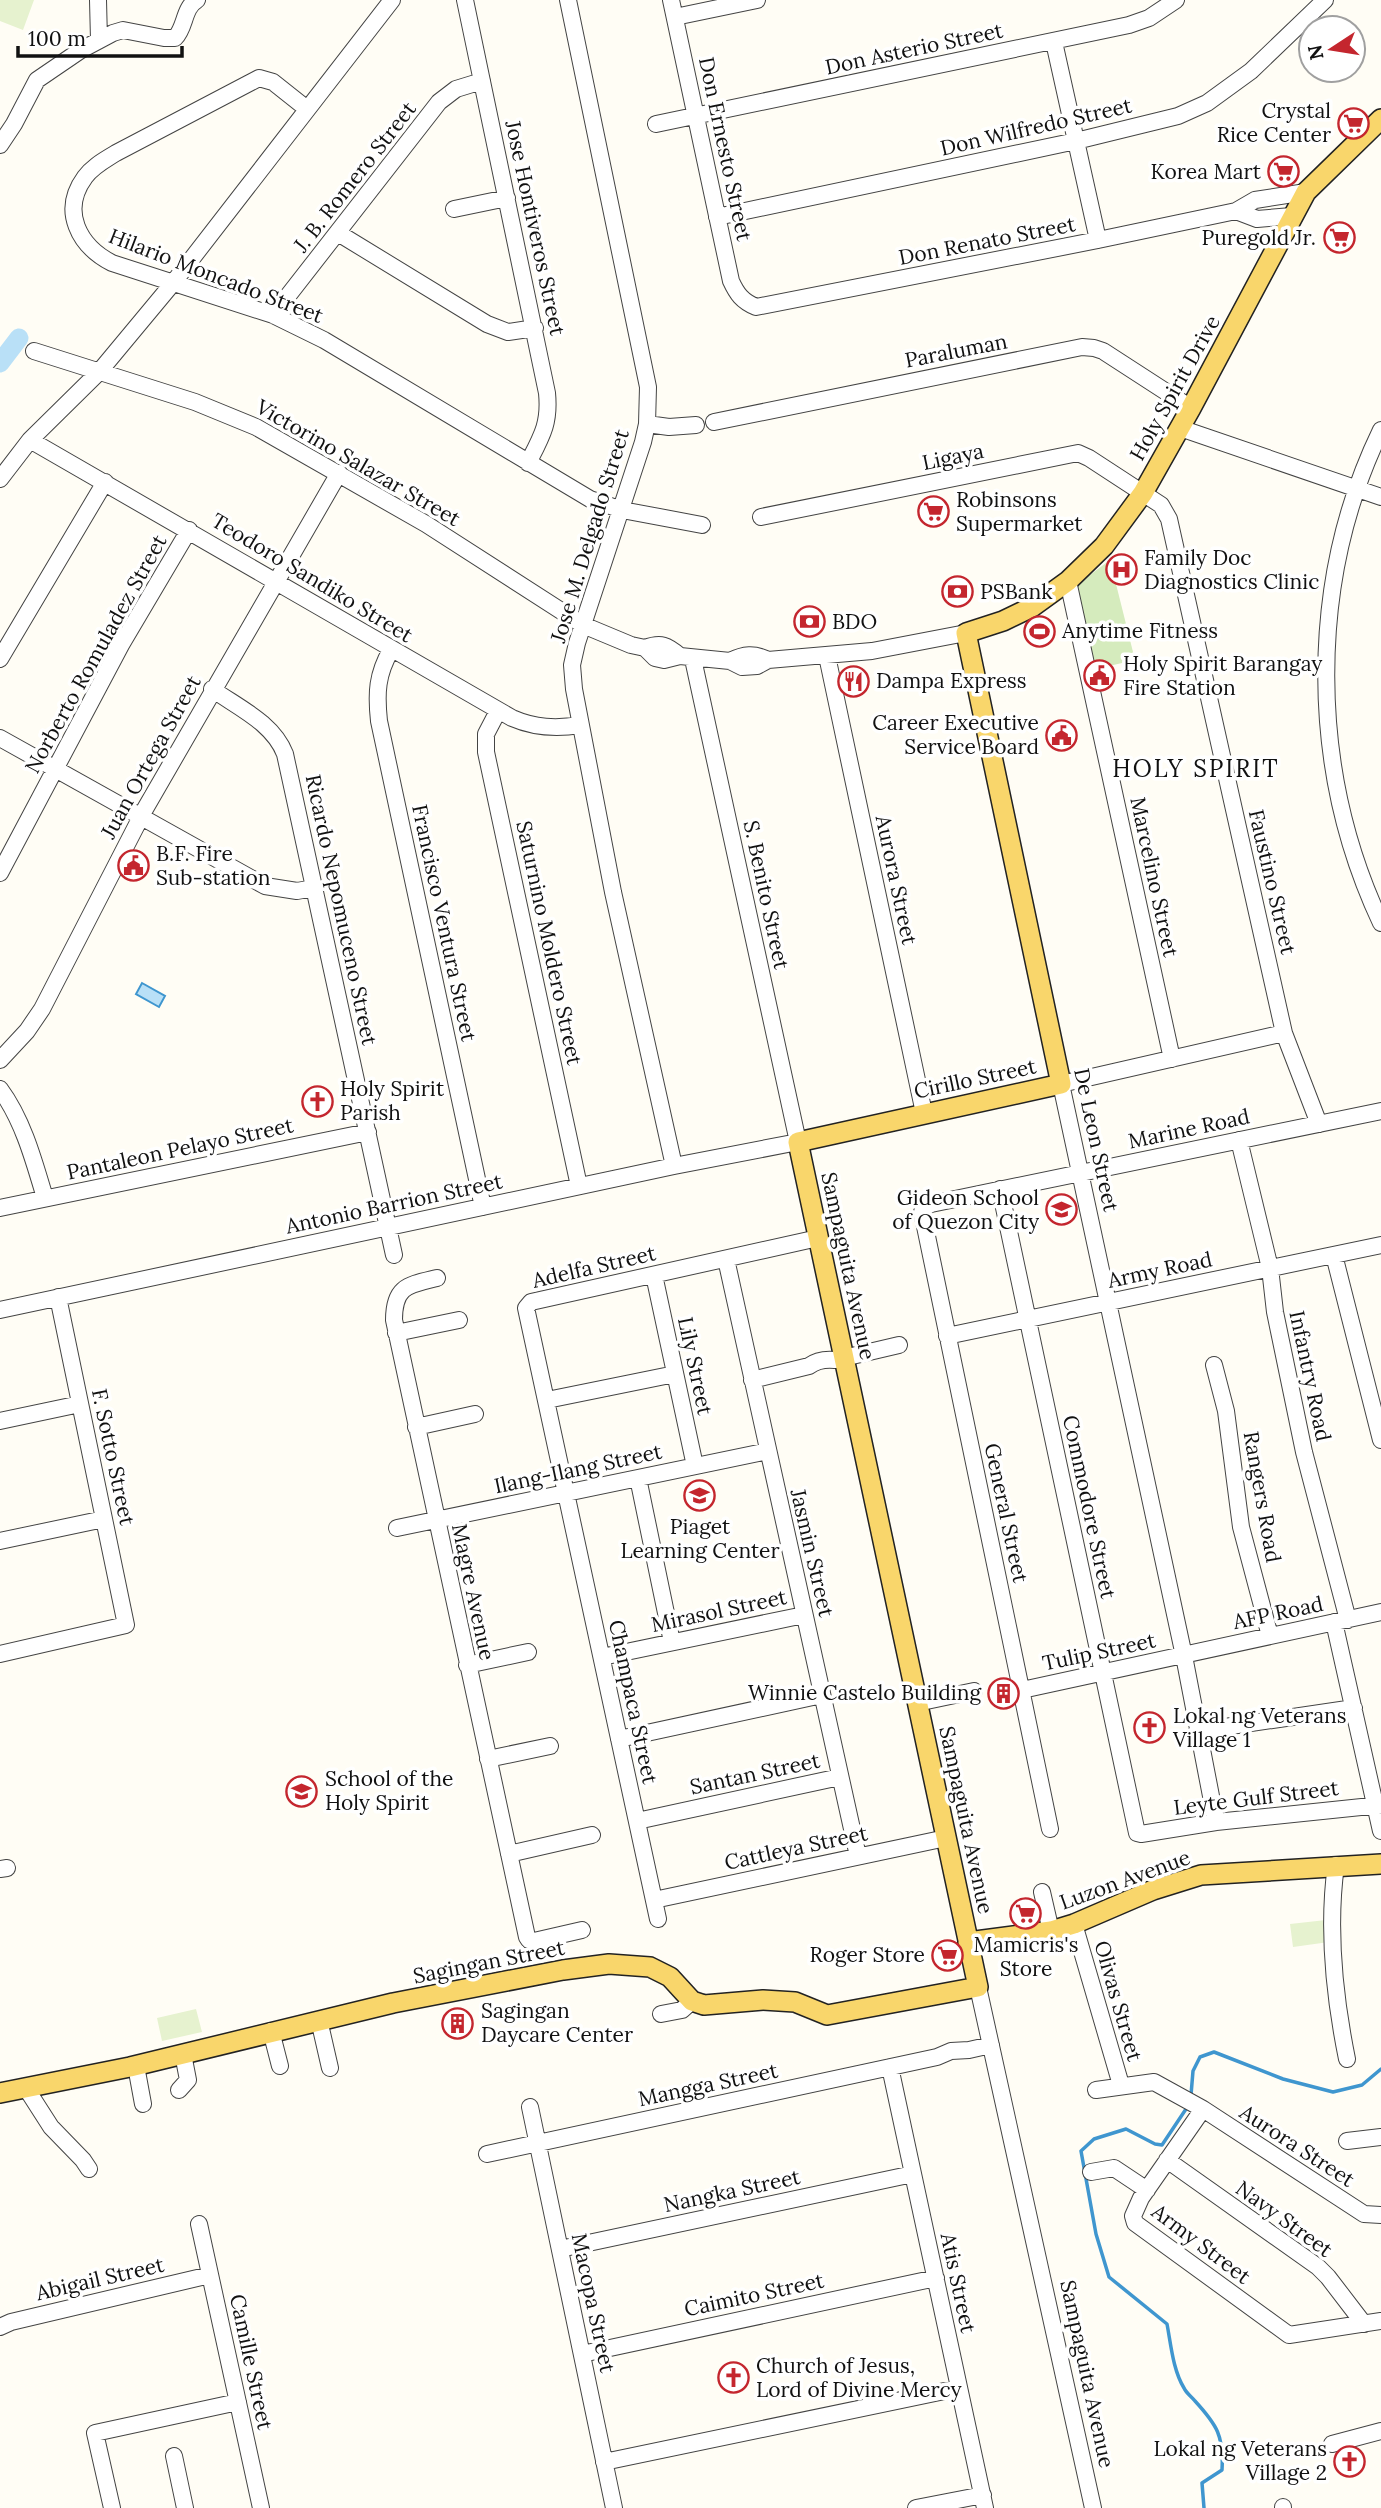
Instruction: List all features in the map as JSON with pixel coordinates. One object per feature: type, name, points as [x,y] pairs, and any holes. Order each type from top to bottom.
[{"type":"main road","name":"Holy Spirit Drive","points":[[966,633],[1003,621],[1032,607],[1068,582],[1104,546],[1143,492],[1180,428],[1306,192],[1381,119]]},
{"type":"main road","name":"De Leon Street","points":[[966,633],[1061,1084]]},
{"type":"main road","name":"Cirillo Street","points":[[798,1142],[1061,1084]]},
{"type":"main road","name":"Sampaguita Avenue","points":[[798,1142],[840,1359],[918,1703],[978,1987]]},
{"type":"main road","name":"Luzon Avenue","points":[[968,1942],[1051,1931],[1153,1890],[1200,1875],[1381,1864]]},
{"type":"main road","name":"Sagingan Street","points":[[0,2093],[136,2066],[319,2020],[550,1972],[609,1964],[650,1967],[670,1977],[692,2001]]},
{"type":"main road","points":[[692,2001],[716,2006],[763,2000],[794,2002],[827,2015],[978,1987]]},
{"type":"street","points":[[98,0],[99,40]]},
{"type":"street","points":[[0,145],[15,124],[37,80],[99,40],[123,30],[175,38],[188,6],[197,0]]},
{"type":"street","points":[[0,479],[30,440],[99,372],[173,283],[392,0]]},
{"type":"street","name":"Jose Hontiveros Street","points":[[465,0],[536,328],[547,393],[548,419],[544,433],[528,463]]},
{"type":"street","name":"Jose M. Delgado Street","points":[[568,0],[648,387],[647,424],[622,510],[583,625],[572,665],[574,689],[613,892],[674,1166]]},
{"type":"street","name":"Don Ernesto Street","points":[[671,0],[731,281],[737,294],[745,302]]},
{"type":"street","points":[[675,17],[757,0]]},
{"type":"street","name":"Don Asterio Street","points":[[656,124],[1129,25],[1156,14],[1176,0]]},
{"type":"street","name":"Don Wilfredo Street","points":[[717,217],[1076,141],[1178,116],[1207,103],[1251,71],[1325,0]]},
{"type":"street","points":[[1054,42],[1098,240]]},
{"type":"street","name":"Hilario Moncado Street","points":[[307,109],[272,82],[259,78],[116,153],[95,166],[84,177],[73,210],[76,227],[83,241],[96,255],[112,263],[273,315],[324,340],[590,499],[622,510],[702,525]]},
{"type":"street","name":"J. B. Romero Street","points":[[273,315],[439,102],[456,89],[482,80]]},
{"type":"street","name":"Don Renato Street","points":[[745,302],[756,307],[768,306],[1236,211],[1255,200],[1306,192]]},
{"type":"street","points":[[454,209],[507,198]]},
{"type":"street","name":"Don Renato Street","points":[[1236,211],[1257,219],[1292,216]]},
{"type":"street","points":[[338,233],[487,324],[508,332],[536,328]]},
{"type":"street","name":"Paraluman","points":[[714,422],[1082,347],[1103,351],[1191,408]]},
{"type":"street","name":"Victorino Salazar Street","points":[[34,351],[225,412],[284,442],[426,524],[583,625],[645,648],[655,658],[664,660],[686,657],[730,661],[741,655],[757,655],[768,660],[827,656],[966,633]]},
{"type":"street","points":[[647,424],[669,427],[696,425]]},
{"type":"street","points":[[1180,428],[1381,497]]},
{"type":"street","points":[[1381,430],[1357,489],[1339,550],[1329,612],[1326,675],[1329,739],[1339,802],[1356,866],[1381,923]]},
{"type":"street","name":"Teodoro Sandiko Street","points":[[30,440],[190,530],[498,711],[534,726],[564,728],[580,725]]},
{"type":"street","name":"Ligaya","points":[[761,517],[1070,453],[1089,458],[1143,492]]},
{"type":"street","name":"Juan Ortega Street","points":[[0,1060],[27,1031],[56,984],[140,818],[339,473]]},
{"type":"street","points":[[0,659],[105,482]]},
{"type":"street","name":"Faustino Street","points":[[1143,492],[1161,505],[1169,519],[1284,1033],[1319,1124]]},
{"type":"street","name":"Norberto Romuladez Street","points":[[0,873],[121,645],[190,530]]},
{"type":"street","name":"Marcelino Street","points":[[1068,582],[1172,1059]]},
{"type":"street","name":"Francisco Ventura Street","points":[[391,650],[378,679],[379,721],[483,1207]]},
{"type":"street","name":"Aurora Street","points":[[827,656],[924,1113]]},
{"type":"street","name":"S. Benito Street","points":[[686,657],[798,1142]]},
{"type":"street","name":"Ricardo Nepomuceno Street","points":[[212,690],[260,722],[281,743],[394,1255]]},
{"type":"street","name":"Saturnino Moldero Street","points":[[498,711],[485,734],[486,752],[579,1186]]},
{"type":"street","points":[[0,738],[265,886],[297,891],[314,888]]},
{"type":"street","name":"Cirillo Street","points":[[1061,1084],[1284,1033]]},
{"type":"street","name":"De Leon Street","points":[[1061,1084],[1184,1656],[1216,1822]]},
{"type":"street","points":[[0,1088],[29,1146],[45,1198]]},
{"type":"street","name":"Marine Road","points":[[925,1207],[1000,1189],[1381,1111]]},
{"type":"street","name":"Pantaleon Pelayo Street","points":[[0,1208],[368,1132]]},
{"type":"street","name":"Infantry Road","points":[[1239,1140],[1270,1268],[1275,1312],[1341,1621],[1354,1708],[1378,1805],[1381,1831]]},
{"type":"street","name":"Antonio Barrion Street","points":[[0,1310],[798,1142]]},
{"type":"street","name":"Commodore Street","points":[[1000,1189],[1137,1833]]},
{"type":"street","name":"General Street","points":[[925,1207],[922,1218],[1051,1829]]},
{"type":"street","name":"Adelfa Street","points":[[567,1493],[527,1319],[528,1304],[818,1238]]},
{"type":"street","name":"Army Road","points":[[947,1336],[1381,1245]]},
{"type":"street","points":[[1334,1255],[1381,1440]]},
{"type":"street","name":"Jasmin Street","points":[[726,1259],[858,1856]]},
{"type":"street","name":"Lily Street","points":[[654,1275],[695,1466]]},
{"type":"street","name":"Magre Avenue","points":[[437,1278],[409,1286],[397,1296],[394,1307],[396,1334],[509,1854],[529,1940],[582,1930]]},
{"type":"street","name":"F. Sotto Street","points":[[0,1654],[126,1625],[58,1297]]},
{"type":"street","points":[[396,1334],[460,1320]]},
{"type":"street","points":[[752,1380],[809,1366],[821,1360],[840,1359],[899,1345]]},
{"type":"street","name":"Rangers Road","points":[[1214,1365],[1226,1411],[1241,1527],[1270,1636]]},
{"type":"street","points":[[547,1401],[675,1374]]},
{"type":"street","points":[[0,1421],[80,1404]]},
{"type":"street","points":[[416,1427],[475,1414]]},
{"type":"street","name":"Ilang-Ilang Street","points":[[397,1528],[768,1451]]},
{"type":"street","points":[[638,1478],[672,1642]]},
{"type":"street","name":"Champaca Street","points":[[567,1493],[658,1919]]},
{"type":"street","points":[[0,1541],[104,1519]]},
{"type":"street","name":"AFP Road","points":[[1184,1656],[1381,1612]]},
{"type":"street","name":"Mirasol Street","points":[[602,1657],[804,1615]]},
{"type":"street","points":[[467,1665],[528,1652]]},
{"type":"street","name":"Tulip Street","points":[[1022,1690],[1184,1656]]},
{"type":"street","points":[[918,1703],[974,1691]]},
{"type":"street","points":[[619,1739],[822,1695]]},
{"type":"street","points":[[1197,1731],[1354,1708]]},
{"type":"street","points":[[488,1759],[550,1746]]},
{"type":"street","name":"Santan Street","points":[[637,1821],[840,1777]]},
{"type":"street","name":"Leyte Gulf Street","points":[[1137,1833],[1378,1805]]},
{"type":"street","points":[[509,1854],[592,1835]]},
{"type":"street","name":"Cattleya Street","points":[[654,1900],[946,1838]]},
{"type":"street","points":[[1336,1865],[1331,1907],[1332,1941],[1340,2021],[1347,2059]]},
{"type":"street","points":[[1042,1892],[1051,1931]]},
{"type":"street","name":"Olivas Street","points":[[1074,1924],[1121,2085],[1154,2082],[1193,2103]]},
{"type":"street","name":"Sampaguita Avenue","points":[[978,1987],[1093,2508]]},
{"type":"street","points":[[661,2014],[682,2010],[692,2001]]},
{"type":"street","points":[[319,2020],[330,2068]]},
{"type":"street","points":[[271,2031],[279,2066]]},
{"type":"street","name":"Mangga Street","points":[[487,2154],[937,2057],[959,2056],[969,2050],[991,2045]]},
{"type":"street","points":[[179,2090],[188,2080],[183,2054]]},
{"type":"street","points":[[136,2066],[143,2104]]},
{"type":"street","name":"Atis Street","points":[[890,2067],[984,2501]]},
{"type":"street","points":[[1096,2090],[1121,2085]]},
{"type":"street","points":[[26,2088],[51,2127],[89,2169]]},
{"type":"street","name":"Aurora Street","points":[[1193,2103],[1317,2185],[1375,2216]]},
{"type":"street","name":"Army Street","points":[[1193,2103],[1167,2160],[1134,2212],[1135,2223],[1289,2336],[1364,2324]]},
{"type":"street","name":"Macopa Street","points":[[530,2107],[614,2508]]},
{"type":"street","points":[[1347,2141],[1381,2137]]},
{"type":"street","name":"Navy Street","points":[[1167,2160],[1318,2267],[1364,2324]]},
{"type":"street","points":[[1091,2172],[1114,2168],[1147,2190]]},
{"type":"street","name":"Nangka Street","points":[[560,2249],[913,2174]]},
{"type":"street","name":"Camille Street","points":[[199,2224],[259,2508]]},
{"type":"street","name":"Abigail Street","points":[[0,2327],[11,2322],[210,2274]]},
{"type":"street","name":"Caimito Street","points":[[582,2354],[936,2278]]},
{"type":"street","points":[[1364,2324],[1381,2321]]},
{"type":"street","points":[[604,2462],[960,2388]]},
{"type":"street","points":[[112,2508],[96,2433],[238,2402]]},
{"type":"street","points":[[1332,2444],[1381,2431]]},
{"type":"street","points":[[174,2456],[186,2508]]},
{"type":"street","points":[[916,2508],[984,2501]]},
{"type":"green space","points":[[0,0],[34,0],[23,30],[0,21]]},
{"type":"green space","points":[[1110,560],[1135,660],[1096,669],[1075,586]]},
{"type":"green space","points":[[1326,1920],[1329,1942],[1293,1947],[1290,1924]]},
{"type":"green space","points":[[196,2009],[202,2032],[162,2041],[157,2018]]},
{"type":"water","points":[[142,983],[165,996],[159,1007],[136,994]]},
{"type":"waterway","points":[[0,363],[19,338]]},
{"type":"waterway","points":[[1191,2095],[1193,2071],[1200,2057],[1214,2052],[1283,2079],[1333,2092],[1362,2085],[1381,2069]]},
{"type":"waterway","points":[[1188,2106],[1162,2145],[1126,2129],[1094,2139],[1081,2151],[1096,2234],[1109,2277],[1167,2324],[1180,2381],[1218,2432],[1222,2448],[1222,2470],[1202,2483],[1204,2508]]},
{"type":"place","name":"Crystal Rice Center","points":[[1354,123]]},
{"type":"place","name":"Korea Mart","points":[[1284,172]]},
{"type":"place","name":"Puregold Jr.","points":[[1339,238]]},
{"type":"place","name":"Robinsons Supermarket","points":[[933,512]]},
{"type":"place","name":"Family Doc Diagnostics Clinic","points":[[1121,570]]},
{"type":"place","name":"PSBank","points":[[957,592]]},
{"type":"place","name":"BDO","points":[[809,622]]},
{"type":"place","name":"Anytime Fitness","points":[[1039,631]]},
{"type":"place","name":"Holy Spirit Barangay Fire Station","points":[[1100,676]]},
{"type":"place","name":"Dampa Express","points":[[853,681]]},
{"type":"place","name":"Career Executive Service Board","points":[[1062,735]]},
{"type":"place","name":"B.F. Fire Sub-station","points":[[133,866]]},
{"type":"place","name":"Holy Spirit Parish","points":[[317,1101]]},
{"type":"place","name":"Gideon School of Quezon City","points":[[1062,1210]]},
{"type":"place","name":"Piaget Learning Center","points":[[700,1495]]},
{"type":"place","name":"Winnie Castelo Building","points":[[1004,1693]]},
{"type":"place","name":"Lokal ng Veterans Village 1","points":[[1150,1728]]},
{"type":"place","name":"School of the Holy Spirit","points":[[302,1791]]},
{"type":"place","name":"Mamicris's Store","points":[[1026,1913]]},
{"type":"place","name":"Roger Store","points":[[948,1955]]},
{"type":"place","name":"Sagingan Daycare Center","points":[[458,2023]]},
{"type":"place","name":"Church of Jesus, Lord of Divine Mercy","points":[[733,2378]]},
{"type":"place","name":"Lokal ng Veterans Village 2","points":[[1350,2461]]},
{"type":"district","name":"HOLY SPIRIT","points":[[1196,769]]}]
